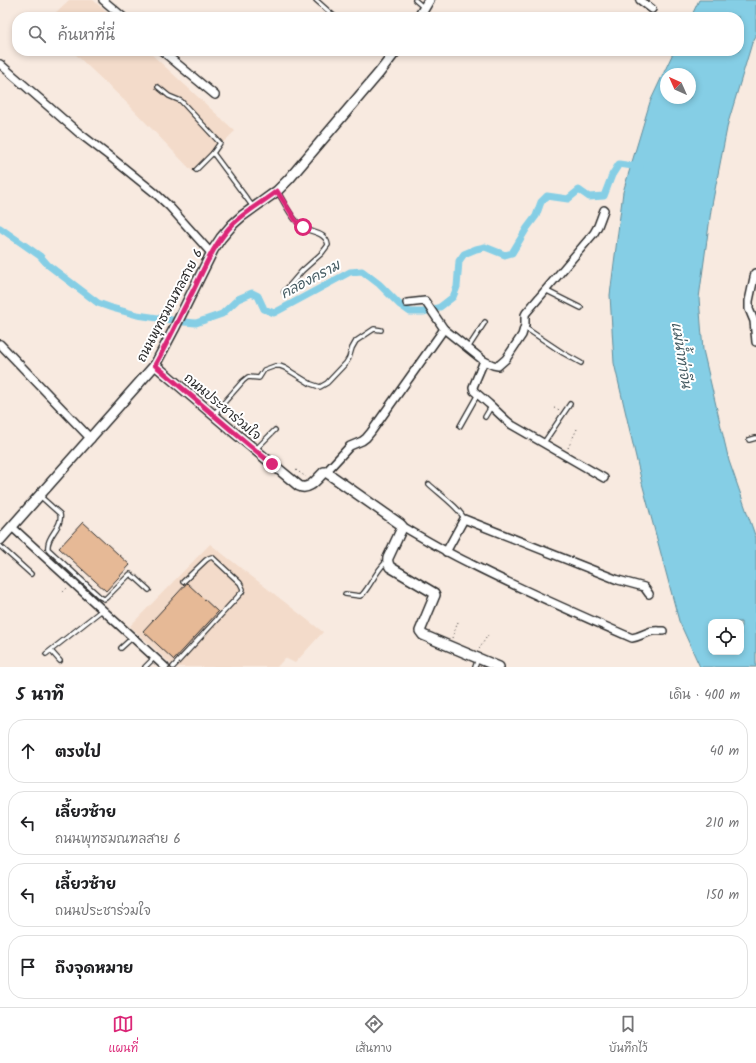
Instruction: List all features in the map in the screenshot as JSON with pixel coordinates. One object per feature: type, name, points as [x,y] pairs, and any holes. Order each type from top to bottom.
[{"type":"main road","name":"ถนนพุทธมณฑลสาย 6","points":[[0,540],[155,365],[174,330],[211,253],[221,238],[242,216],[277,191],[289,179],[392,56]]},
{"type":"main road","name":"ถนนประชาร่วมใจ","points":[[155,365],[299,486],[305,488],[309,487],[313,482]]},
{"type":"main road","points":[[313,482],[324,472],[326,472],[402,526],[387,562],[390,567],[435,595],[420,631],[423,635],[476,661],[499,667]]},
{"type":"street","points":[[103,0],[117,12]]},
{"type":"street","points":[[640,0],[652,9]]},
{"type":"street","points":[[168,56],[215,95]]},
{"type":"street","points":[[0,64],[79,133],[155,193],[169,206],[211,253]]},
{"type":"street","points":[[407,302],[424,300],[444,329],[484,361],[498,366],[510,355],[522,335],[526,313],[594,233],[604,210]]},
{"type":"street","points":[[755,273],[753,297],[749,310],[754,321],[756,342]]},
{"type":"street","points":[[326,472],[350,446],[362,441],[371,432],[444,329]]},
{"type":"street","points":[[0,344],[91,439]]},
{"type":"street","points":[[484,361],[473,387],[474,391],[512,426],[604,478]]},
{"type":"street","points":[[446,552],[464,519],[618,580],[644,587],[649,594]]},
{"type":"street","points":[[402,526],[446,552],[523,589],[632,638],[638,637],[647,632],[663,630]]},
{"type":"street","points":[[12,527],[165,667]]},
{"type":"lane","points":[[316,0],[329,12]]},
{"type":"lane","points":[[415,0],[426,4]]},
{"type":"lane","points":[[158,87],[169,96],[183,102],[220,143],[213,153],[196,170]]},
{"type":"lane","points":[[213,153],[254,208]]},
{"type":"lane","points":[[277,191],[296,221],[307,229],[319,233],[326,239],[328,245],[322,253],[302,271],[284,292]]},
{"type":"lane","points":[[545,290],[581,308]]},
{"type":"lane","points":[[468,348],[485,322]]},
{"type":"lane","points":[[524,327],[581,364]]},
{"type":"lane","points":[[213,414],[243,381],[248,377],[259,378],[262,371],[267,368],[280,366],[306,382],[320,387],[327,383],[346,363],[356,342],[374,329],[381,330]]},
{"type":"lane","points":[[460,426],[478,394]]},
{"type":"lane","points":[[543,444],[570,404]]},
{"type":"lane","points":[[485,417],[492,406]]},
{"type":"lane","points":[[255,450],[275,430]]},
{"type":"lane","points":[[749,440],[756,438]]},
{"type":"lane","points":[[429,484],[463,514],[464,519]]},
{"type":"lane","points":[[40,496],[60,514],[61,517],[47,546],[48,549],[100,597],[104,599],[106,598],[130,574],[149,590]]},
{"type":"lane","points":[[0,546],[30,574]]},
{"type":"lane","points":[[173,667],[242,592],[243,589],[240,583],[212,557],[206,560],[183,582]]},
{"type":"lane","points":[[345,594],[362,595],[373,581],[380,568],[387,562]]},
{"type":"lane","points":[[46,654],[103,610]]},
{"type":"lane","points":[[121,648],[133,637]]},
{"type":"lane","points":[[51,651],[60,661]]},
{"type":"lane","points":[[145,667],[155,657]]},
{"type":"path","points":[[564,456],[577,429]]},
{"type":"path","points":[[296,470],[313,482]]},
{"type":"path","points":[[448,646],[458,622]]},
{"type":"path","points":[[476,661],[488,635]]},
{"type":"shaded area","points":[[69,0],[93,0],[106,12],[56,12]]},
{"type":"shaded area","points":[[77,56],[153,56],[235,131],[193,172],[127,103]]},
{"type":"shaded area","points":[[210,544],[323,632],[295,663],[285,658],[277,667],[174,667],[130,626]]},
{"type":"water","name":"แม่น้ำท่าจีน","points":[[699,0],[756,0],[756,36],[752,43],[728,123],[711,210],[699,298],[703,350],[729,461],[756,538],[756,667],[700,667],[679,621],[642,483],[614,363],[610,295],[623,192],[650,102],[660,81],[660,104],[696,104],[696,68],[666,68],[672,56],[744,56],[744,12],[693,12]]},
{"type":"building","points":[[83,522],[130,565],[106,591],[59,548]]},
{"type":"building","points":[[187,583],[218,612],[174,660],[143,631]]},
{"type":"waterway","name":"คลองคราม","points":[[184,322],[196,323],[222,314],[238,299],[252,293],[258,296],[264,309],[274,313],[350,272],[362,271],[410,312],[424,312],[440,307],[453,297],[457,287],[459,261],[464,254],[485,247],[505,255],[512,253],[536,216],[541,202],[547,196],[568,199],[579,190],[589,197],[604,196],[612,175],[619,164],[640,167]]},
{"type":"waterway","name":"คลองคราม","points":[[0,228],[40,256],[48,265],[98,303],[137,315],[172,320]]},
{"type":"route","points":[[272,464],[155,365],[174,330],[213,250],[233,224],[277,191],[296,221],[303,227]]}]
